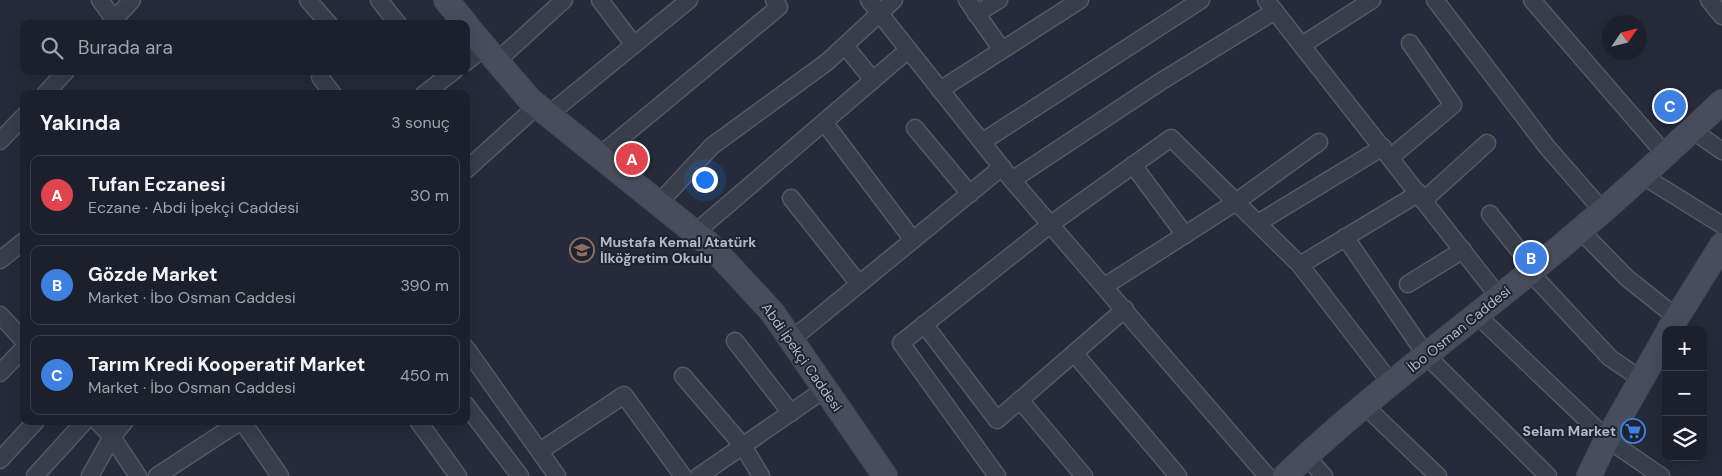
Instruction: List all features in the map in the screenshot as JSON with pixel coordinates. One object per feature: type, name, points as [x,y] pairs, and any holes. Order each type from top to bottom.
[{"type":"main road","name":"Abdi İpekçi Caddesi","points":[[470,26],[491,54],[543,110],[710,244],[772,312],[885,476]]},
{"type":"main road","name":"İbo Osman Caddesi","points":[[1285,476],[1364,405],[1580,230],[1643,176],[1722,102]]},
{"type":"main road","points":[[1672,326],[1719,255]]},
{"type":"main road","points":[[1589,476],[1607,439],[1662,344]]},
{"type":"street","points":[[100,0],[111,20]]},
{"type":"street","points":[[114,20],[132,0]]},
{"type":"street","points":[[308,0],[326,20]]},
{"type":"street","points":[[379,0],[395,20]]},
{"type":"street","points":[[470,61],[491,54],[564,0]]},
{"type":"street","points":[[600,0],[634,45]]},
{"type":"street","points":[[470,167],[543,110],[634,45],[689,0]]},
{"type":"street","points":[[599,156],[779,7],[774,0]]},
{"type":"street","points":[[869,0],[1012,180],[1267,476]]},
{"type":"street","points":[[659,203],[712,146],[827,62],[894,0]]},
{"type":"street","points":[[967,0],[1002,50]]},
{"type":"street","points":[[976,14],[1000,0]]},
{"type":"street","points":[[940,90],[1080,0]]},
{"type":"street","points":[[982,142],[1201,0]]},
{"type":"street","points":[[1302,45],[1372,0]]},
{"type":"street","points":[[1435,0],[1547,147],[1602,210]]},
{"type":"street","points":[[1532,0],[1666,154]]},
{"type":"street","points":[[1709,0],[1722,16]]},
{"type":"street","points":[[1012,180],[1160,82],[1270,6],[1387,152],[1499,297]]},
{"type":"street","points":[[1258,223],[1387,152],[1452,105],[1410,43]]},
{"type":"street","points":[[845,46],[873,80]]},
{"type":"street","points":[[696,232],[908,50]]},
{"type":"street","points":[[49,90],[62,75]]},
{"type":"street","points":[[429,90],[449,75]]},
{"type":"street","points":[[320,77],[330,90]]},
{"type":"street","points":[[0,141],[20,120]]},
{"type":"street","points":[[824,122],[913,240]]},
{"type":"street","points":[[915,128],[970,194]]},
{"type":"street","points":[[1692,130],[1722,151]]},
{"type":"street","points":[[997,476],[901,343],[1051,224],[1171,138],[1300,265],[1391,383]]},
{"type":"street","points":[[1105,286],[1236,202],[1319,142]]},
{"type":"street","points":[[1300,265],[1345,237],[1422,197],[1487,143]]},
{"type":"street","points":[[1133,165],[1185,235]]},
{"type":"street","points":[[792,340],[1002,167]]},
{"type":"street","points":[[1643,176],[1722,225]]},
{"type":"street","points":[[791,198],[859,284]]},
{"type":"street","points":[[1490,214],[1532,270],[1610,358],[1641,380]]},
{"type":"street","points":[[1580,230],[1627,278],[1669,326]]},
{"type":"street","points":[[1345,237],[1426,355],[1548,476]]},
{"type":"street","points":[[0,260],[20,244]]},
{"type":"street","points":[[1408,284],[1463,250]]},
{"type":"street","points":[[924,324],[997,420],[1125,309]]},
{"type":"street","points":[[1477,315],[1607,439],[1660,476]]},
{"type":"street","points":[[0,316],[20,331]]},
{"type":"street","points":[[735,341],[791,413]]},
{"type":"street","points":[[0,373],[20,352]]},
{"type":"street","points":[[1074,353],[1178,476]]},
{"type":"street","points":[[470,354],[557,476]]},
{"type":"street","points":[[683,376],[743,446],[761,476]]},
{"type":"street","points":[[699,476],[825,389]]},
{"type":"street","points":[[540,451],[624,395],[683,476]]},
{"type":"street","points":[[1020,400],[1084,476]]},
{"type":"street","points":[[1364,405],[1438,476]]},
{"type":"street","points":[[470,410],[520,476]]},
{"type":"street","points":[[0,460],[32,425]]},
{"type":"street","points":[[35,476],[81,425]]},
{"type":"street","points":[[101,425],[112,437],[138,476]]},
{"type":"street","points":[[90,476],[112,437],[122,425]]},
{"type":"street","points":[[157,476],[236,425]]},
{"type":"street","points":[[245,425],[280,476]]},
{"type":"street","points":[[421,425],[458,476]]},
{"type":"street","points":[[1306,456],[1324,476]]},
{"type":"place","name":"Tarım Kredi Kooperatif Market","points":[[1670,106]]},
{"type":"place","name":"Tufan Eczanesi","points":[[632,159]]},
{"type":"place","name":"Mustafa Kemal Atatürk İlköğretim Okulu","points":[[582,250]]},
{"type":"place","name":"Gözde Market","points":[[1531,258]]},
{"type":"place","name":"Selam Market","points":[[1633,431]]}]
